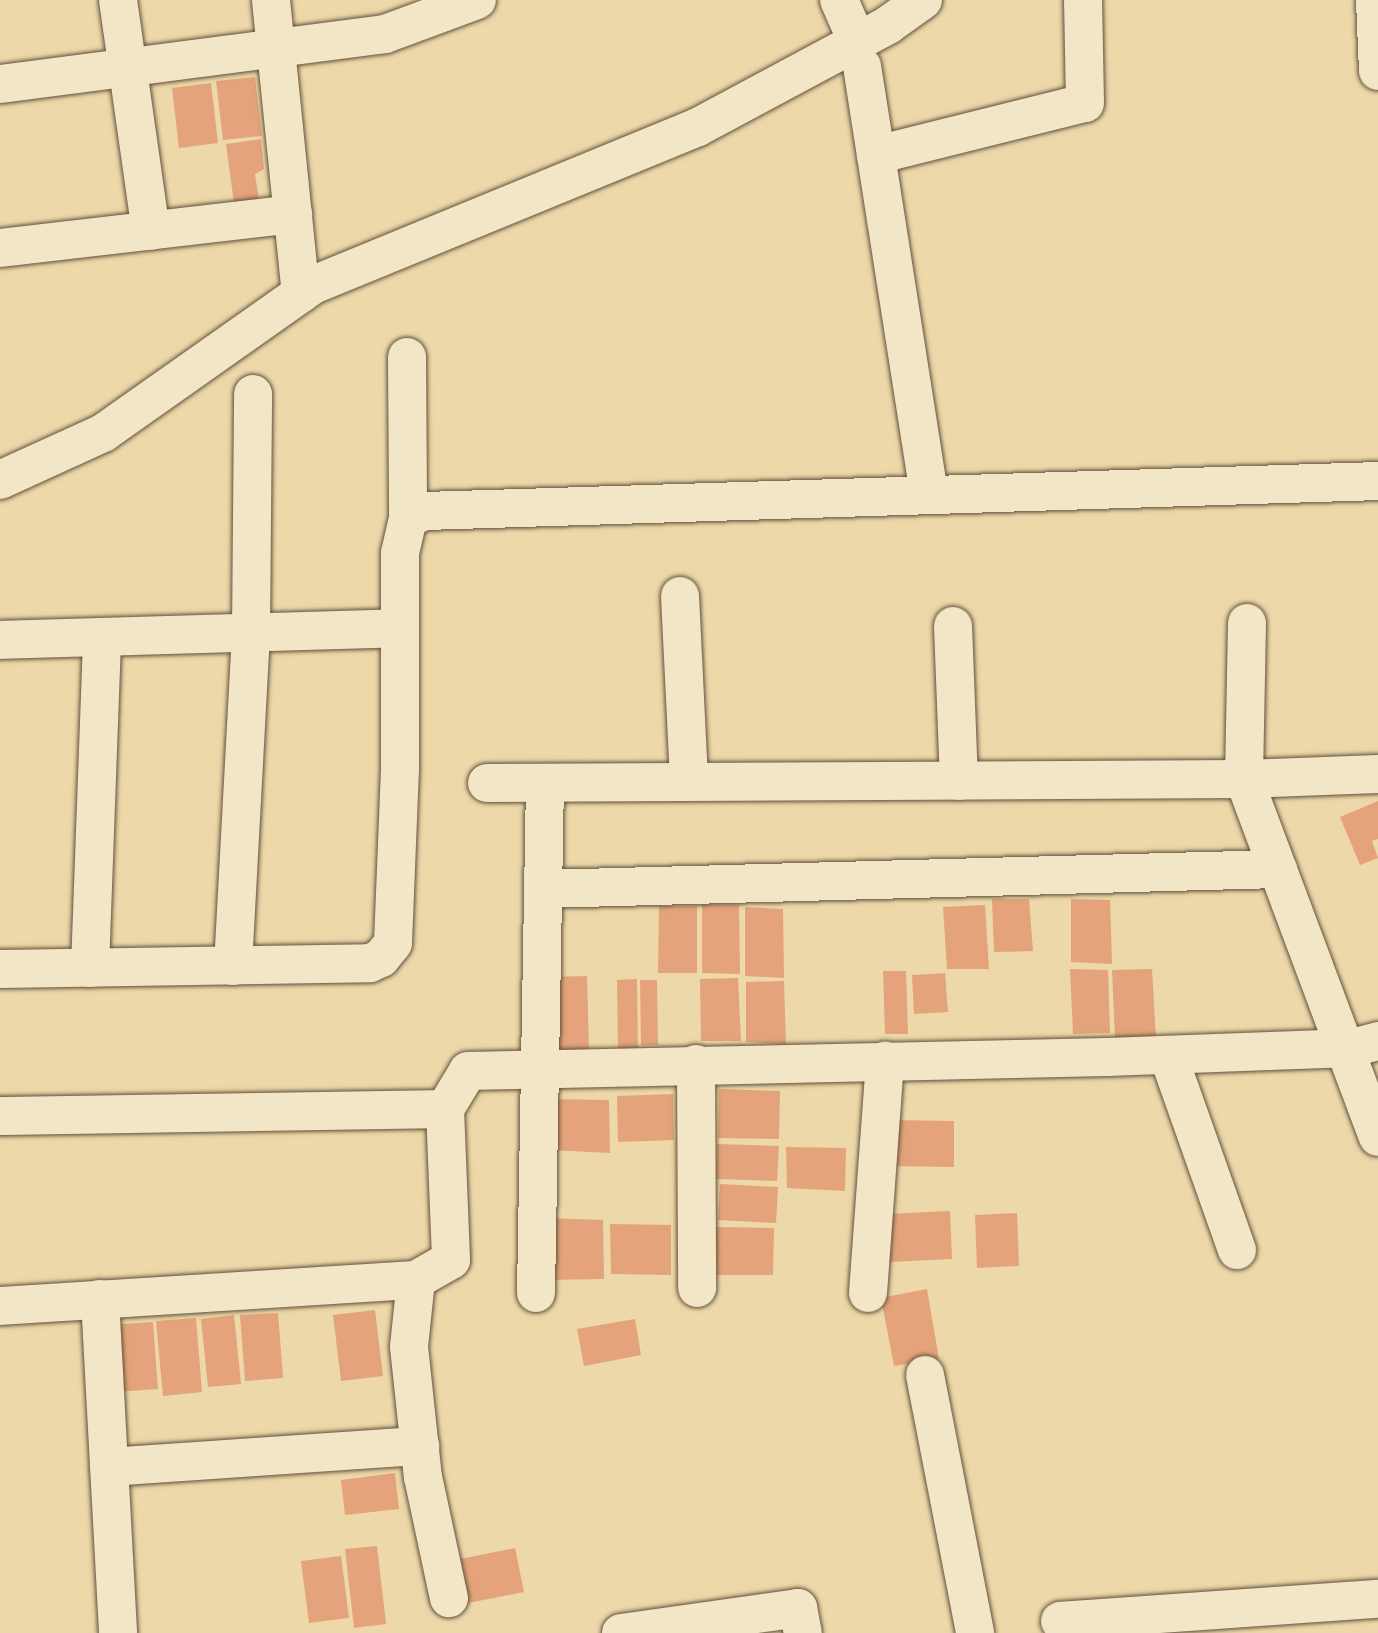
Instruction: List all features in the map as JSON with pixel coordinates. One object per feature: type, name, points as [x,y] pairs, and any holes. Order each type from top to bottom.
[{"type":"street","points":[[118,0],[151,231]]},
{"type":"street","points":[[271,0],[301,293]]},
{"type":"street","points":[[0,84],[276,51],[386,34],[477,0]]},
{"type":"street","points":[[839,0],[860,54],[929,495]]},
{"type":"street","points":[[0,480],[103,433],[301,293],[419,238],[698,127],[860,54],[923,0]]},
{"type":"street","points":[[876,155],[1084,103],[1083,0]]},
{"type":"street","points":[[1375,0],[1378,71]]},
{"type":"street","points":[[0,248],[293,214]]},
{"type":"street","points":[[0,969],[370,963],[393,943],[400,770],[397,628],[400,553],[408,518],[407,357]]},
{"type":"street","points":[[233,966],[251,633],[253,394]]},
{"type":"street","points":[[408,518],[425,511],[1378,481]]},
{"type":"street","points":[[680,596],[689,782]]},
{"type":"street","points":[[1247,623],[1244,779],[1278,869],[1361,1044],[1378,1137]]},
{"type":"street","points":[[953,626],[959,780]]},
{"type":"street","points":[[0,640],[397,628]]},
{"type":"street","points":[[90,968],[102,637]]},
{"type":"street","points":[[487,783],[1244,779],[1378,774]]},
{"type":"street","points":[[536,1293],[545,783]]},
{"type":"street","points":[[544,889],[1278,869]]},
{"type":"street","points":[[0,1306],[416,1280],[451,1260],[445,1109],[468,1071],[1168,1055],[1361,1044]]},
{"type":"street","points":[[1168,1055],[1237,1250]]},
{"type":"street","points":[[868,1293],[885,1061]]},
{"type":"street","points":[[696,1064],[697,1289]]},
{"type":"street","points":[[0,1116],[445,1109]]},
{"type":"street","points":[[416,1280],[409,1347],[420,1446],[449,1598]]},
{"type":"street","points":[[100,1300],[118,1633]]},
{"type":"street","points":[[925,1375],[975,1633]]},
{"type":"street","points":[[109,1467],[420,1446]]},
{"type":"street","points":[[1060,1621],[1378,1599]]},
{"type":"street","points":[[621,1633],[798,1608],[803,1633]]},
{"type":"building","points":[[255,77],[262,136],[223,140],[216,81]]},
{"type":"building","points":[[211,83],[218,143],[179,148],[172,88]]},
{"type":"building","points":[[261,139],[264,169],[255,174],[259,200],[234,203],[226,144]]},
{"type":"building","points":[[1378,801],[1378,839],[1372,841],[1378,858],[1360,865],[1340,817]]},
{"type":"building","points":[[992,899],[1029,899],[1033,951],[994,952]]},
{"type":"building","points":[[1071,899],[1110,900],[1112,964],[1071,962]]},
{"type":"building","points":[[702,904],[739,905],[740,974],[702,973]]},
{"type":"building","points":[[985,905],[989,969],[947,969],[943,907]]},
{"type":"building","points":[[659,906],[697,906],[697,973],[658,973]]},
{"type":"building","points":[[745,907],[783,909],[784,978],[745,976]]},
{"type":"building","points":[[1070,969],[1108,970],[1110,1033],[1073,1034]]},
{"type":"building","points":[[1152,969],[1156,1040],[1115,1039],[1112,970]]},
{"type":"building","points":[[883,971],[906,971],[908,1034],[885,1034]]},
{"type":"building","points":[[945,973],[948,1012],[914,1014],[912,975]]},
{"type":"building","points":[[587,976],[589,1050],[551,1051],[549,977]]},
{"type":"building","points":[[738,978],[741,1041],[701,1041],[700,979]]},
{"type":"building","points":[[637,979],[638,1051],[618,1052],[617,980]]},
{"type":"building","points":[[640,980],[657,980],[658,1045],[641,1045]]},
{"type":"building","points":[[784,981],[786,1044],[746,1042],[746,982]]},
{"type":"building","points":[[719,1089],[780,1091],[779,1139],[718,1138]]},
{"type":"building","points":[[673,1094],[674,1140],[618,1142],[617,1096]]},
{"type":"building","points":[[549,1099],[609,1100],[610,1153],[549,1150]]},
{"type":"building","points":[[888,1120],[954,1121],[954,1167],[887,1166]]},
{"type":"building","points":[[717,1144],[779,1146],[777,1181],[716,1179]]},
{"type":"building","points":[[786,1147],[846,1148],[845,1191],[787,1188]]},
{"type":"building","points":[[720,1184],[778,1187],[776,1223],[718,1220]]},
{"type":"building","points":[[950,1211],[952,1259],[889,1262],[887,1214]]},
{"type":"building","points":[[1017,1213],[1019,1266],[977,1268],[975,1215]]},
{"type":"building","points":[[543,1218],[603,1220],[604,1279],[544,1280]]},
{"type":"building","points":[[610,1224],[671,1225],[671,1275],[611,1274]]},
{"type":"building","points":[[716,1227],[774,1228],[773,1275],[715,1275]]},
{"type":"building","points":[[927,1289],[939,1359],[894,1366],[881,1298]]},
{"type":"building","points":[[375,1310],[383,1376],[341,1381],[333,1315]]},
{"type":"building","points":[[278,1313],[283,1378],[245,1381],[240,1315]]},
{"type":"building","points":[[234,1315],[241,1384],[208,1387],[201,1319]]},
{"type":"building","points":[[196,1318],[202,1392],[163,1396],[156,1321]]},
{"type":"building","points":[[635,1319],[641,1355],[584,1366],[577,1329]]},
{"type":"building","points":[[153,1322],[158,1389],[114,1392],[109,1325]]},
{"type":"building","points":[[395,1473],[399,1509],[345,1515],[341,1480]]},
{"type":"building","points":[[377,1546],[386,1624],[354,1628],[345,1549]]},
{"type":"building","points":[[515,1548],[524,1592],[458,1605],[450,1561]]},
{"type":"building","points":[[341,1556],[349,1618],[309,1623],[301,1561]]}]
